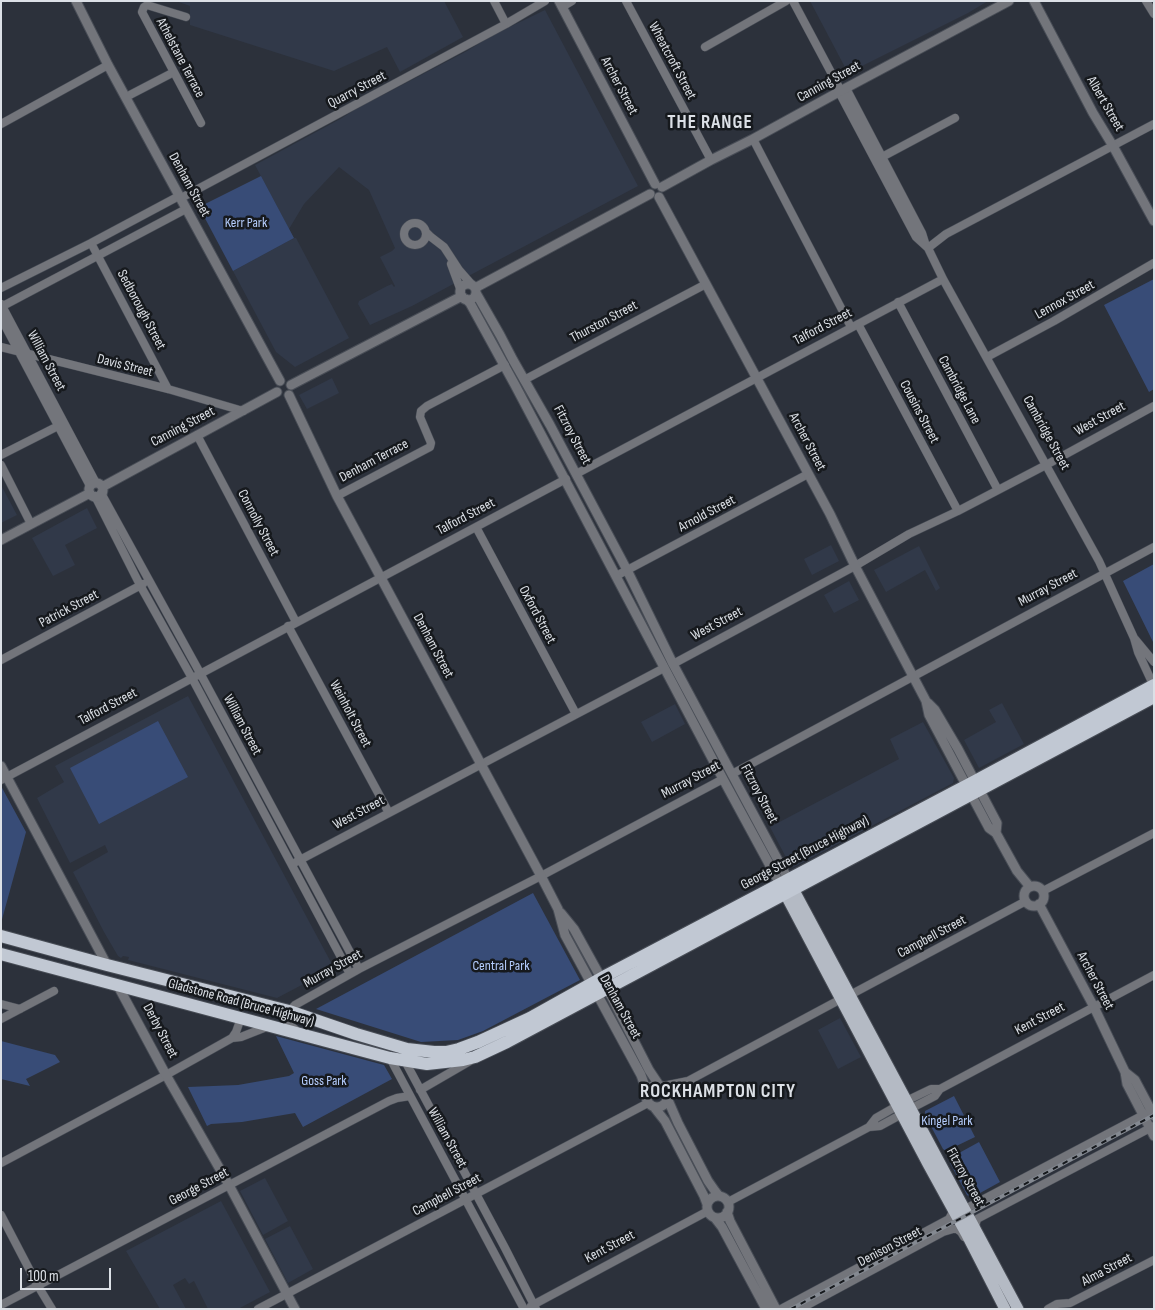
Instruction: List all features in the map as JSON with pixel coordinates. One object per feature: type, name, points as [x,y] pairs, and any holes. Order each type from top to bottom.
[{"type":"highway","name":"George Street (Bruce Highway)","points":[[973,788],[1154,684]]},
{"type":"highway","name":"George Street (Bruce Highway)","points":[[472,1052],[530,1018],[599,986],[973,788],[1154,696]]},
{"type":"highway","name":"Gladstone Road (Bruce Highway)","points":[[1,936],[289,1011],[388,1044],[421,1051],[472,1052]]},
{"type":"highway","name":"Gladstone Road (Bruce Highway)","points":[[1,954],[390,1058],[438,1064],[472,1052]]},
{"type":"highway","name":"Derby Street","points":[[107,965],[118,986]]},
{"type":"highway","points":[[356,1034],[399,1054],[405,1061]]},
{"type":"main road","name":"Fitzroy Street","points":[[786,886],[959,1210],[981,1261],[1005,1309]]},
{"type":"main road","name":"Fitzroy Street","points":[[959,1210],[975,1227],[1018,1309]]},
{"type":"street","name":"Denham Street","points":[[76,1],[108,65],[280,381]]},
{"type":"street","points":[[494,1],[506,24]]},
{"type":"street","name":"Quarry Street","points":[[1,288],[180,197],[506,24],[545,1]]},
{"type":"street","points":[[560,4],[572,1]]},
{"type":"street","name":"Wheatcroft Street","points":[[626,1],[711,160]]},
{"type":"street","points":[[705,47],[786,1]]},
{"type":"street","name":"Cambridge Street","points":[[793,1],[842,90],[882,157],[922,233],[943,279],[1105,573],[1134,638],[1150,680],[1154,684]]},
{"type":"street","name":"Canning Street","points":[[658,185],[752,139],[1009,1]]},
{"type":"street","name":"Albert Street","points":[[1034,1],[1154,220]]},
{"type":"street","points":[[1146,1],[1154,14]]},
{"type":"street","name":"Archer Street","points":[[560,4],[658,185]]},
{"type":"street","name":"Athelstane Terrace","points":[[186,17],[147,5],[142,12],[201,123]]},
{"type":"street","points":[[1,124],[108,65]]},
{"type":"street","points":[[126,98],[174,72]]},
{"type":"street","name":"Cambridge Street","points":[[842,90],[916,237],[927,247]]},
{"type":"street","points":[[882,157],[955,118]]},
{"type":"street","points":[[927,247],[946,234],[1154,124]]},
{"type":"street","name":"Cousins Street","points":[[752,139],[958,511]]},
{"type":"street","points":[[658,185],[662,193],[659,197],[655,198],[650,194],[650,187],[658,185]]},
{"type":"street","points":[[291,385],[463,295],[473,297],[475,289],[650,194]]},
{"type":"street","name":"Archer Street","points":[[659,197],[914,676],[926,701],[930,715],[973,788],[997,823],[996,833],[1017,871],[1030,887]]},
{"type":"street","points":[[2,306],[186,209]]},
{"type":"street","points":[[426,232],[427,235],[424,242],[417,246],[410,244],[405,238],[404,231],[409,225],[416,223],[422,226],[431,237],[444,247],[459,270],[475,289]]},
{"type":"street","points":[[424,242],[437,244],[442,247],[463,295]]},
{"type":"street","name":"Sedborough Street","points":[[91,243],[168,390]]},
{"type":"street","name":"Lennox Street","points":[[987,357],[1154,263]]},
{"type":"street","name":"Talford Street","points":[[4,778],[943,279]]},
{"type":"street","points":[[463,295],[464,285],[469,284],[475,289]]},
{"type":"street","name":"Thurston Street","points":[[516,385],[706,284]]},
{"type":"street","name":"Fitzroy Street","points":[[475,289],[500,335],[516,385],[616,576],[732,774],[761,829],[786,886]]},
{"type":"street","name":"Fitzroy Street","points":[[463,295],[490,340],[524,380],[550,425],[627,570],[668,666],[723,779],[753,834],[786,886]]},
{"type":"street","name":"Cambridge Lane","points":[[898,302],[998,490]]},
{"type":"street","name":"William Street","points":[[2,306],[61,424]]},
{"type":"street","name":"William Street","points":[[1,318],[96,490],[149,580],[359,969]]},
{"type":"street","points":[[490,340],[500,335]]},
{"type":"street","name":"Davis Street","points":[[1,347],[243,410]]},
{"type":"street","name":"Denham Terrace","points":[[337,496],[430,447],[431,443],[420,417],[421,411],[509,362]]},
{"type":"street","points":[[280,381],[286,381],[291,385],[292,390],[288,395],[283,396],[277,392],[276,386],[280,381]]},
{"type":"street","name":"Canning Street","points":[[1,540],[277,392]]},
{"type":"street","name":"Denham Street","points":[[288,395],[337,496],[558,909],[565,935],[599,986],[649,1070],[661,1085]]},
{"type":"street","name":"West Street","points":[[292,864],[855,566],[909,534],[958,511],[1154,406]]},
{"type":"street","points":[[1,455],[61,424]]},
{"type":"street","name":"Connolly Street","points":[[197,435],[296,622]]},
{"type":"street","points":[[1,465],[31,524]]},
{"type":"street","name":"Arnold Street","points":[[616,576],[808,474]]},
{"type":"street","name":"William Street","points":[[96,490],[140,585],[192,678],[350,974]]},
{"type":"street","name":"Oxford Street","points":[[476,527],[576,714]]},
{"type":"street","name":"Murray Street","points":[[289,1011],[295,1005],[359,969],[541,876],[1154,547]]},
{"type":"street","name":"Patrick Street","points":[[1,660],[149,580]]},
{"type":"street","name":"Weinholt Street","points":[[288,626],[389,813]]},
{"type":"street","name":"Cambridge Street","points":[[1134,638],[1154,662]]},
{"type":"street","name":"Derby Street","points":[[1,766],[4,778],[107,965]]},
{"type":"street","points":[[753,834],[761,829]]},
{"type":"street","points":[[1043,891],[1154,832]]},
{"type":"street","points":[[1036,886],[1043,891],[1044,899],[1039,904],[1032,905],[1026,901],[1024,894],[1030,887],[1036,886]]},
{"type":"street","name":"Campbell Street","points":[[668,1099],[688,1081],[1026,901]]},
{"type":"street","name":"Archer Street","points":[[1039,904],[1094,1007],[1125,1072],[1127,1084],[1150,1113],[1152,1130]]},
{"type":"street","name":"Kent Street","points":[[728,1202],[869,1127],[876,1118],[904,1108],[931,1088],[940,1088],[1154,975]]},
{"type":"street","name":"Derby Street","points":[[118,986],[229,1185],[295,1309]]},
{"type":"street","name":"Denham Street","points":[[599,986],[641,1075],[647,1092]]},
{"type":"street","points":[[1,1019],[54,992]]},
{"type":"street","points":[[1,1004],[20,1009]]},
{"type":"street","points":[[289,1011],[286,1018],[289,1025],[320,1035],[323,1040]]},
{"type":"street","points":[[232,1038],[241,1018]]},
{"type":"street","points":[[1,1163],[232,1038],[241,1037],[270,1026]]},
{"type":"street","points":[[420,1090],[465,1065],[472,1052]]},
{"type":"street","name":"William Street","points":[[390,1058],[525,1309]]},
{"type":"street","name":"William Street","points":[[405,1061],[535,1307]]},
{"type":"street","name":"Campbell Street","points":[[661,1085],[688,1081]]},
{"type":"street","points":[[766,1309],[722,1227],[710,1211],[665,1121],[646,1099],[647,1092],[652,1086],[661,1085],[668,1091],[668,1099],[678,1123],[708,1180],[719,1196],[728,1202],[730,1221],[776,1309]]},
{"type":"street","name":"George Street","points":[[1,1305],[388,1101],[410,1096]]},
{"type":"street","points":[[651,1105],[657,1107],[664,1106],[668,1099]]},
{"type":"street","name":"Campbell Street","points":[[258,1309],[475,1194],[651,1105]]},
{"type":"street","name":"Denison Street","points":[[781,1309],[949,1219],[959,1210],[1150,1113]]},
{"type":"street","points":[[975,1227],[978,1219],[1152,1130]]},
{"type":"street","points":[[710,1211],[713,1197],[719,1196]]},
{"type":"street","points":[[710,1211],[722,1217],[728,1212]]},
{"type":"street","name":"Kent Street","points":[[525,1309],[535,1307],[710,1211]]},
{"type":"street","points":[[1,1215],[52,1309]]},
{"type":"street","name":"Denison Street","points":[[800,1309],[948,1230],[955,1229],[961,1232],[981,1261]]},
{"type":"street","name":"Alma Street","points":[[1048,1309],[1057,1304],[1069,1305],[1154,1260]]},
{"type":"shaded area","points":[[176,1],[444,1],[463,37],[400,72],[387,47],[334,71],[190,25],[190,6]]},
{"type":"shaded area","points":[[810,1],[988,1],[968,13],[848,73]]},
{"type":"shaded area","points":[[545,10],[638,186],[412,306],[370,325],[358,304],[359,301],[387,286],[392,284],[395,286],[380,257],[395,248],[369,190],[339,167],[304,204],[289,229],[255,165],[342,118],[371,99],[381,96],[467,51],[491,36]]},
{"type":"shaded area","points":[[296,238],[349,338],[295,367],[276,352],[233,271]]},
{"type":"shaded area","points":[[332,378],[339,393],[307,409],[299,395]]},
{"type":"shaded area","points":[[1,485],[17,515],[1,523]]},
{"type":"shaded area","points":[[87,508],[97,528],[65,545],[75,565],[53,576],[32,538]]},
{"type":"shaded area","points":[[831,545],[839,561],[812,575],[804,559]]},
{"type":"shaded area","points":[[919,546],[940,588],[936,591],[925,570],[886,592],[874,570]]},
{"type":"shaded area","points":[[849,581],[859,600],[834,613],[824,595]]},
{"type":"shaded area","points":[[188,696],[334,968],[277,998],[128,960],[129,957],[123,956],[121,958],[118,956],[73,872],[108,852],[105,845],[70,863],[37,798],[64,782],[55,766]]},
{"type":"shaded area","points":[[1002,703],[1024,744],[979,768],[964,740],[996,722],[989,710]]},
{"type":"shaded area","points":[[675,704],[685,724],[652,742],[641,722]]},
{"type":"shaded area","points":[[923,722],[954,778],[953,783],[794,867],[790,865],[770,827],[899,759],[890,739]]},
{"type":"shaded area","points":[[840,1018],[861,1057],[838,1069],[818,1030]]},
{"type":"shaded area","points":[[265,1178],[288,1221],[263,1235],[240,1191]]},
{"type":"shaded area","points":[[221,1201],[270,1292],[238,1309],[208,1309],[194,1281],[189,1284],[185,1278],[173,1285],[186,1309],[160,1309],[126,1251]]},
{"type":"shaded area","points":[[290,1226],[313,1269],[288,1283],[265,1239]]},
{"type":"green space","name":"Kerr Park","points":[[261,176],[294,238],[233,271],[199,207]]},
{"type":"green space","points":[[1154,279],[1154,389],[1149,392],[1104,305]]},
{"type":"green space","points":[[1154,564],[1154,644],[1123,581]]},
{"type":"green space","points":[[158,721],[188,777],[99,824],[70,768]]},
{"type":"green space","points":[[1,786],[26,832],[1,923]]},
{"type":"green space","name":"Central Park","points":[[533,893],[580,980],[483,1031],[458,1040],[421,1042],[316,1009]]},
{"type":"green space","name":"Goss Park","points":[[276,1036],[384,1065],[392,1079],[303,1127],[295,1113],[207,1126],[188,1087],[238,1085],[289,1076],[294,1073]]},
{"type":"green space","points":[[1,1041],[55,1055],[60,1062],[26,1079],[30,1086],[1,1079]]},
{"type":"green space","name":"Kingel Park","points":[[954,1096],[975,1137],[946,1151],[943,1149],[925,1115],[925,1111]]},
{"type":"green space","name":"Kingel Park","points":[[979,1142],[1000,1182],[971,1198],[967,1195],[950,1163],[950,1158]]},
{"type":"railway","points":[[791,1309],[1154,1115]]},
{"type":"district","name":"THE RANGE","points":[[710,123]]},
{"type":"district","name":"ROCKHAMPTON CITY","points":[[718,1092]]}]
